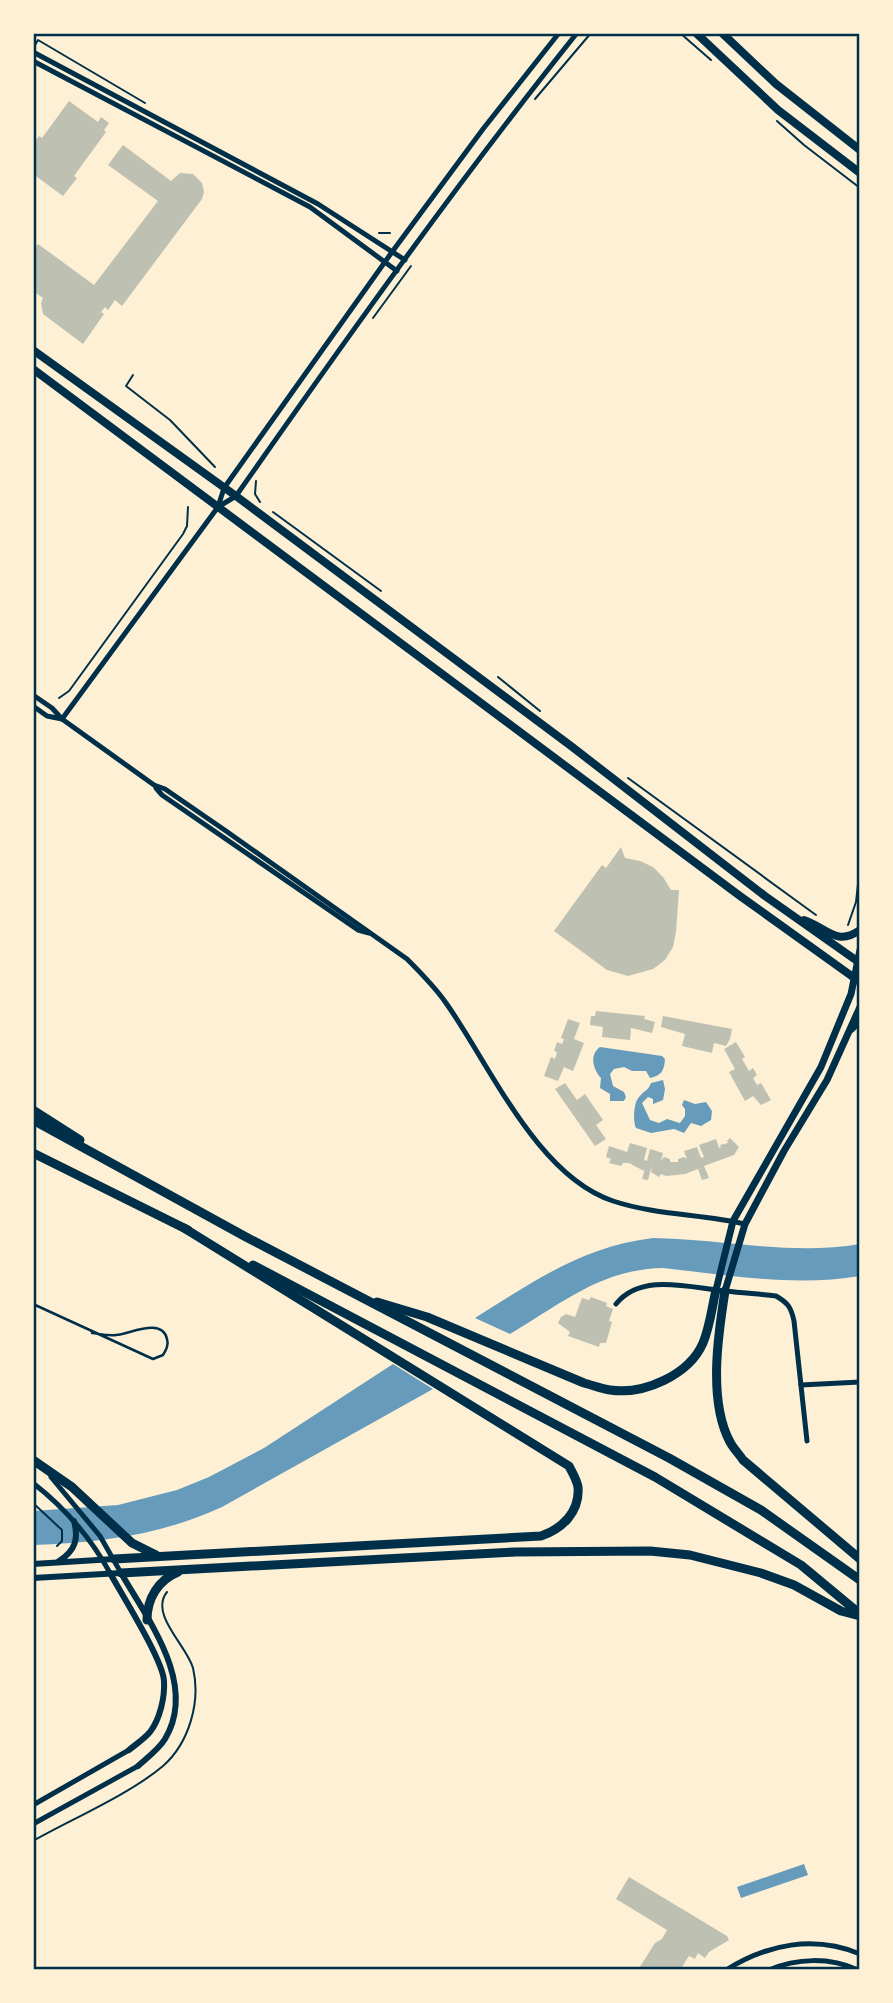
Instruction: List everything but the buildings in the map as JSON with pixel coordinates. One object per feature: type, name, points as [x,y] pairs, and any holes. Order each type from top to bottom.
[{"type":"highway","points":[[33,1110],[149,1184]]},
{"type":"highway","points":[[33,1120],[715,1484],[761,1510],[860,1580]]},
{"type":"highway","points":[[33,1153],[184,1228],[655,1477],[801,1565],[860,1615]]},
{"type":"highway","points":[[114,1559],[541,1536],[555,1531],[574,1512],[578,1485],[569,1466],[184,1228]]},
{"type":"highway","points":[[355,1294],[427,1317],[584,1383],[611,1390],[629,1391],[651,1386],[691,1362],[702,1345],[720,1290]]},
{"type":"highway","points":[[720,1290],[718,1392],[722,1420],[730,1442],[743,1460],[860,1559]]},
{"type":"highway","points":[[33,1460],[54,1472],[132,1543],[161,1557]]},
{"type":"highway","points":[[121,1573],[515,1552],[650,1551],[691,1555],[761,1573],[794,1585],[841,1611],[860,1615]]},
{"type":"highway","points":[[147,1620],[152,1595],[169,1576],[186,1569]]},
{"type":"main road","points":[[696,33],[778,110],[860,173]]},
{"type":"main road","points":[[722,33],[776,84],[860,150]]},
{"type":"main road","points":[[33,350],[236,496],[571,746],[791,915],[859,962]]},
{"type":"main road","points":[[33,369],[857,980]]},
{"type":"main road","points":[[791,915],[814,923],[832,936],[850,936],[860,930]]},
{"type":"main road","points":[[720,1290],[718,1275],[733,1221],[821,1068],[857,980],[860,950]]},
{"type":"main road","points":[[720,1290],[729,1276],[745,1224],[827,1080],[860,1007]]},
{"type":"main road","points":[[851,1029],[860,1020]]},
{"type":"street","points":[[62,719],[218,507],[225,488],[352,307],[483,129],[559,33]]},
{"type":"street","points":[[218,507],[236,496],[489,144],[577,33]]},
{"type":"street","points":[[33,52],[318,204],[405,260]]},
{"type":"street","points":[[33,61],[310,207],[397,271]]},
{"type":"street","points":[[352,307],[364,315]]},
{"type":"street","points":[[33,695],[154,785],[165,789],[216,824],[407,959],[447,1003],[545,1151],[568,1174],[592,1191],[613,1201],[745,1224]]},
{"type":"street","points":[[33,706],[47,716],[62,719]]},
{"type":"street","points":[[616,1304],[623,1295],[644,1287],[677,1285],[776,1296],[788,1303],[794,1321],[807,1441]]},
{"type":"street","points":[[801,1385],[860,1382]]},
{"type":"street","points":[[33,1460],[74,1503],[106,1546],[165,1652],[176,1682],[175,1714],[164,1740],[138,1766],[33,1824]]},
{"type":"street","points":[[33,1483],[74,1521],[103,1559],[164,1678],[159,1716],[150,1732],[129,1750],[33,1805]]},
{"type":"street","points":[[58,1562],[75,1546],[77,1531],[74,1521]]},
{"type":"street","points":[[33,1564],[114,1559]]},
{"type":"street","points":[[33,1578],[121,1573]]},
{"type":"street","points":[[726,1970],[748,1957],[776,1947],[801,1943],[824,1944],[860,1954]]},
{"type":"street","points":[[769,1970],[802,1960],[826,1961],[858,1970]]},
{"type":"lane","points":[[33,1304],[92,1333],[153,1359],[163,1355],[168,1344],[163,1332],[153,1328],[114,1335],[92,1333]]},
{"type":"path","points":[[534,101],[591,33]]},
{"type":"path","points":[[778,122],[797,141],[860,188]]},
{"type":"path","points":[[133,375],[126,386],[170,420],[215,467]]},
{"type":"path","points":[[255,494],[261,502]]},
{"type":"path","points":[[59,698],[69,691],[183,534],[187,526],[188,507]]},
{"type":"path","points":[[271,510],[380,591]]},
{"type":"path","points":[[498,677],[540,711]]},
{"type":"path","points":[[627,777],[822,919]]},
{"type":"path","points":[[847,928],[852,919],[860,866]]},
{"type":"path","points":[[33,1503],[62,1531],[62,1541],[57,1546]]},
{"type":"water","points":[[600,1047],[662,1056],[665,1059],[663,1069],[660,1074],[650,1078],[646,1071],[632,1071],[624,1067],[614,1069],[610,1074],[613,1086],[624,1092],[626,1097],[624,1101],[610,1101],[610,1094],[600,1088],[601,1078],[593,1062],[594,1054]]},
{"type":"water","points":[[663,1080],[663,1100],[653,1104],[653,1099],[648,1097],[642,1103],[650,1120],[659,1123],[667,1119],[680,1123],[685,1116],[682,1105],[684,1100],[695,1104],[706,1102],[712,1111],[711,1120],[701,1126],[691,1123],[684,1133],[674,1129],[651,1133],[636,1128],[634,1112],[638,1099],[651,1083]]},
{"type":"water","points":[[653,1238],[783,1248],[860,1244],[860,1276],[786,1280],[663,1268],[641,1270],[601,1281],[582,1290],[510,1334],[475,1318],[539,1279],[581,1258],[603,1249]]},
{"type":"water","points":[[393,1364],[433,1389],[222,1507],[199,1517],[130,1536],[33,1545],[33,1511],[118,1505],[177,1490],[209,1477],[264,1448]]},
{"type":"water","points":[[804,1864],[808,1875],[741,1898],[737,1887]]}]
